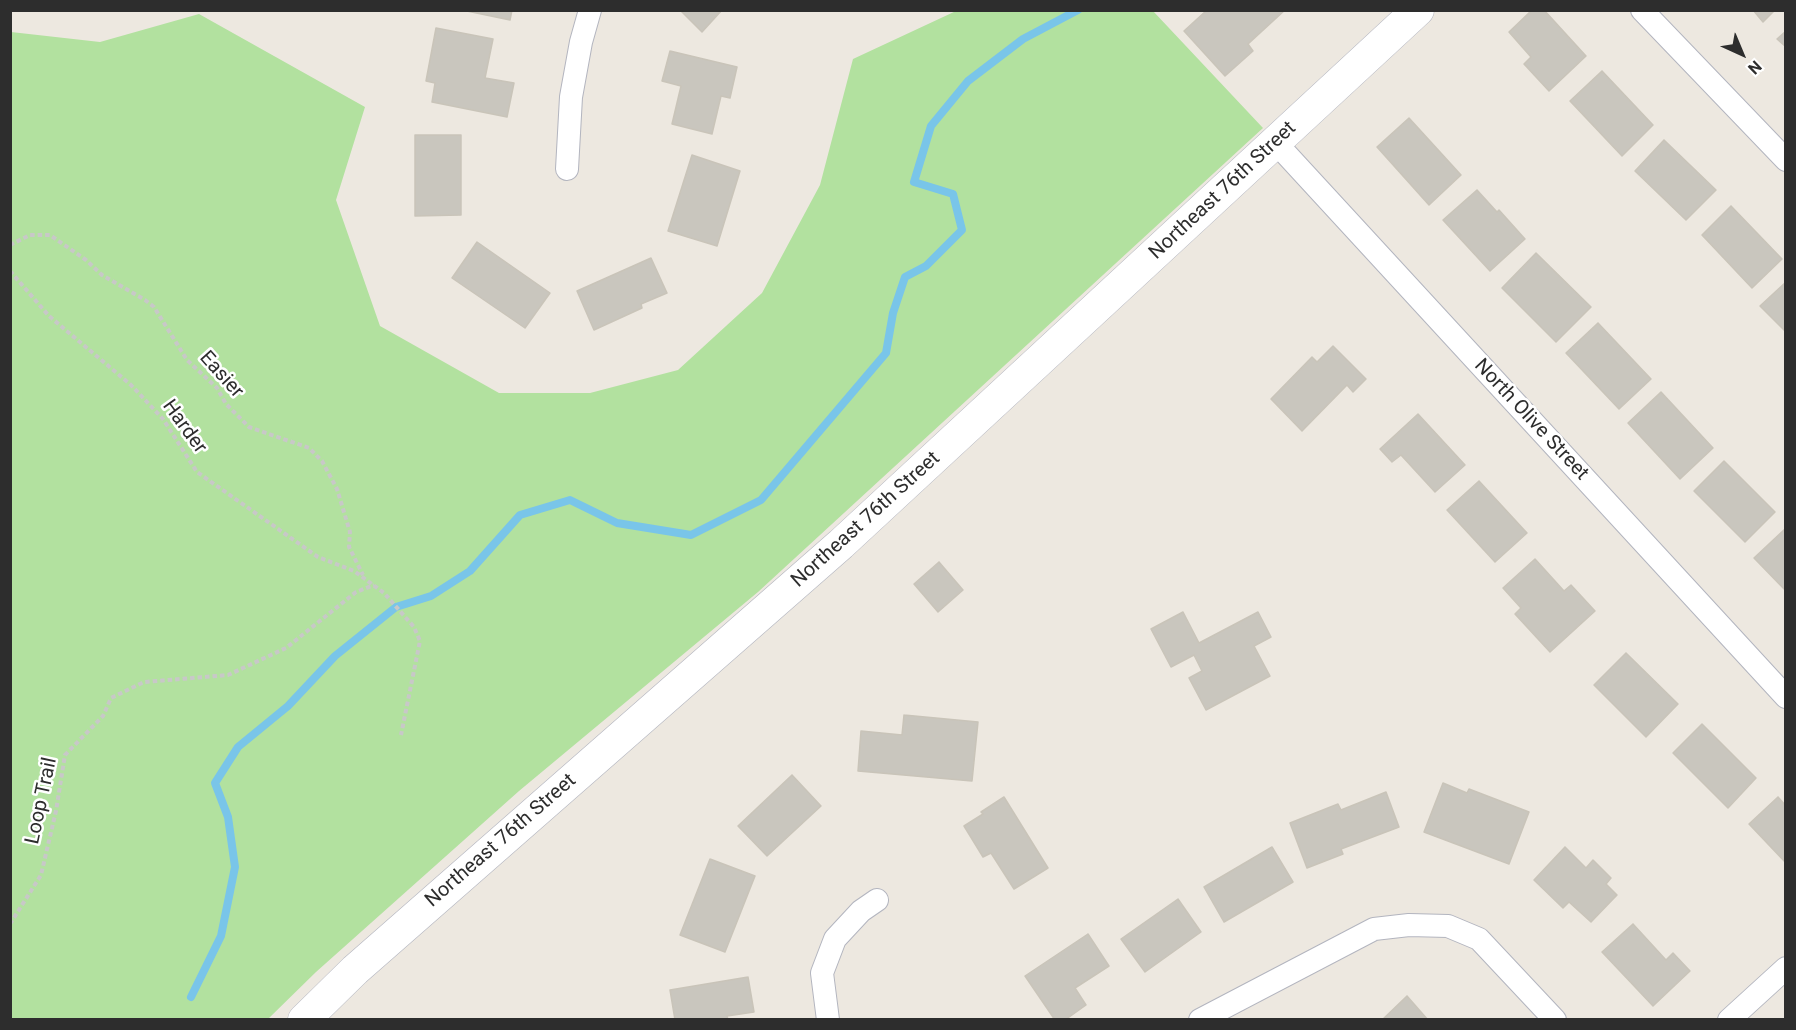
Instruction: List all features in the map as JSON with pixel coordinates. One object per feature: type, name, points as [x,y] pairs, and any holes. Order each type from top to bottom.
[{"type":"street","points":[[567,169],[571,97],[581,42],[590,10]]},
{"type":"street","name":"Northeast 76th Street","points":[[304,1020],[355,970],[841,544],[1418,10]]},
{"type":"street","points":[[1642,10],[1785,160]]},
{"type":"street","name":"North Olive Street","points":[[1276,143],[1785,697]]},
{"type":"street","points":[[826,1009],[822,973],[835,939],[861,911],[877,900]]},
{"type":"street","points":[[1200,1020],[1374,929],[1409,925],[1448,926],[1479,939],[1555,1020]]},
{"type":"street","points":[[1729,1020],[1785,968]]},
{"type":"path","name":"Easier","points":[[10,245],[30,235],[50,235],[86,260],[102,275],[154,307],[187,360],[217,388],[226,404],[249,427],[309,448],[322,461],[337,489],[350,532],[349,547],[365,579]]},
{"type":"path","name":"Harder","points":[[10,271],[49,316],[131,386],[163,419],[197,472],[318,557],[354,571],[374,585],[414,627],[420,641],[400,735]]},
{"type":"path","name":"Loop Trail","points":[[10,924],[41,875],[56,811],[65,755],[103,716],[111,698],[144,682],[228,675],[286,648],[356,592],[374,585]]},
{"type":"green space","points":[[956,11],[1153,11],[1263,128],[758,592],[519,791],[316,972],[268,1019],[11,1019],[11,32],[100,42],[199,14],[365,107],[336,200],[380,326],[499,393],[590,393],[678,370],[762,293],[820,185],[853,59]]},
{"type":"building","points":[[462,10],[512,10],[510,20]]},
{"type":"building","points":[[680,10],[722,10],[702,32]]},
{"type":"building","points":[[1207,10],[1285,10],[1248,44],[1253,51],[1225,76],[1184,31]]},
{"type":"building","points":[[1532,10],[1544,10],[1586,56],[1549,91],[1524,64],[1531,57],[1509,32]]},
{"type":"building","points":[[1753,10],[1775,10],[1763,22]]},
{"type":"building","points":[[436,28],[493,39],[485,78],[514,83],[507,117],[432,102],[435,83],[426,81]]},
{"type":"building","points":[[1786,31],[1786,47],[1777,39]]},
{"type":"building","points":[[670,51],[737,67],[730,98],[721,96],[712,134],[672,124],[681,86],[662,81]]},
{"type":"building","points":[[1602,71],[1653,125],[1622,156],[1570,101]]},
{"type":"building","points":[[1409,118],[1461,175],[1429,205],[1377,147]]},
{"type":"building","points":[[415,135],[461,135],[461,215],[415,216]]},
{"type":"building","points":[[1664,140],[1716,190],[1686,220],[1635,171]]},
{"type":"building","points":[[692,155],[740,171],[717,246],[668,231]]},
{"type":"building","points":[[1477,190],[1525,239],[1490,271],[1443,220]]},
{"type":"building","points":[[1731,206],[1782,259],[1752,288],[1702,235]]},
{"type":"building","points":[[477,242],[550,293],[525,328],[452,278]]},
{"type":"building","points":[[1536,253],[1591,307],[1556,342],[1502,288]]},
{"type":"building","points":[[651,258],[667,293],[641,304],[642,308],[594,330],[577,291]]},
{"type":"building","points":[[1786,282],[1786,332],[1760,306]]},
{"type":"building","points":[[1598,323],[1651,379],[1619,409],[1566,353]]},
{"type":"building","points":[[1333,346],[1366,379],[1353,392],[1347,385],[1302,431],[1271,399],[1312,357],[1317,362]]},
{"type":"building","points":[[1661,392],[1713,448],[1680,479],[1628,423]]},
{"type":"building","points":[[1418,414],[1465,465],[1435,492],[1401,455],[1392,462],[1380,449]]},
{"type":"building","points":[[1724,461],[1775,512],[1745,542],[1694,491]]},
{"type":"building","points":[[1479,481],[1527,533],[1495,562],[1447,510]]},
{"type":"building","points":[[1786,528],[1786,591],[1754,558]]},
{"type":"building","points":[[1535,559],[1564,591],[1571,585],[1595,611],[1550,652],[1515,614],[1521,608],[1503,588]]},
{"type":"building","points":[[939,562],[963,590],[938,612],[914,584]]},
{"type":"building","points":[[1183,612],[1199,643],[1258,612],[1271,637],[1254,646],[1270,676],[1206,710],[1189,678],[1202,671],[1194,655],[1171,667],[1151,629]]},
{"type":"building","points":[[1626,653],[1678,704],[1646,737],[1594,685]]},
{"type":"building","points":[[904,715],[978,722],[972,781],[858,771],[861,731],[902,735]]},
{"type":"building","points":[[1702,724],[1756,778],[1728,808],[1673,753]]},
{"type":"building","points":[[792,775],[821,806],[767,856],[738,826]]},
{"type":"building","points":[[1443,783],[1467,793],[1469,789],[1529,812],[1509,864],[1424,832]]},
{"type":"building","points":[[1386,792],[1399,827],[1341,849],[1343,854],[1307,868],[1290,823],[1338,804],[1341,810]]},
{"type":"building","points":[[1004,797],[1048,868],[1014,889],[991,853],[983,857],[964,826]]},
{"type":"building","points":[[1778,797],[1786,806],[1786,863],[1749,824]]},
{"type":"building","points":[[1272,847],[1293,882],[1224,922],[1204,887]]},
{"type":"building","points":[[1565,847],[1586,868],[1593,860],[1611,878],[1606,884],[1617,895],[1591,922],[1569,902],[1563,908],[1534,880]]},
{"type":"building","points":[[710,859],[755,876],[725,952],[680,935]]},
{"type":"building","points":[[1178,899],[1201,932],[1145,972],[1121,939]]},
{"type":"building","points":[[1633,924],[1666,960],[1673,953],[1690,971],[1653,1006],[1602,952]]},
{"type":"building","points":[[1088,934],[1109,966],[1075,988],[1086,1005],[1065,1020],[1055,1020],[1025,976]]},
{"type":"building","points":[[748,977],[754,1012],[727,1016],[728,1020],[675,1020],[670,990]]},
{"type":"building","points":[[1407,996],[1428,1020],[1382,1020]]},
{"type":"waterway","points":[[191,997],[221,936],[235,867],[228,817],[215,783],[238,747],[288,706],[335,656],[396,607],[431,596],[470,571],[520,515],[570,500],[617,523],[691,535],[761,500],[886,353],[893,313],[905,277],[926,266],[962,230],[953,194],[914,182],[931,126],[968,81],[1023,39],[1078,10]]}]
